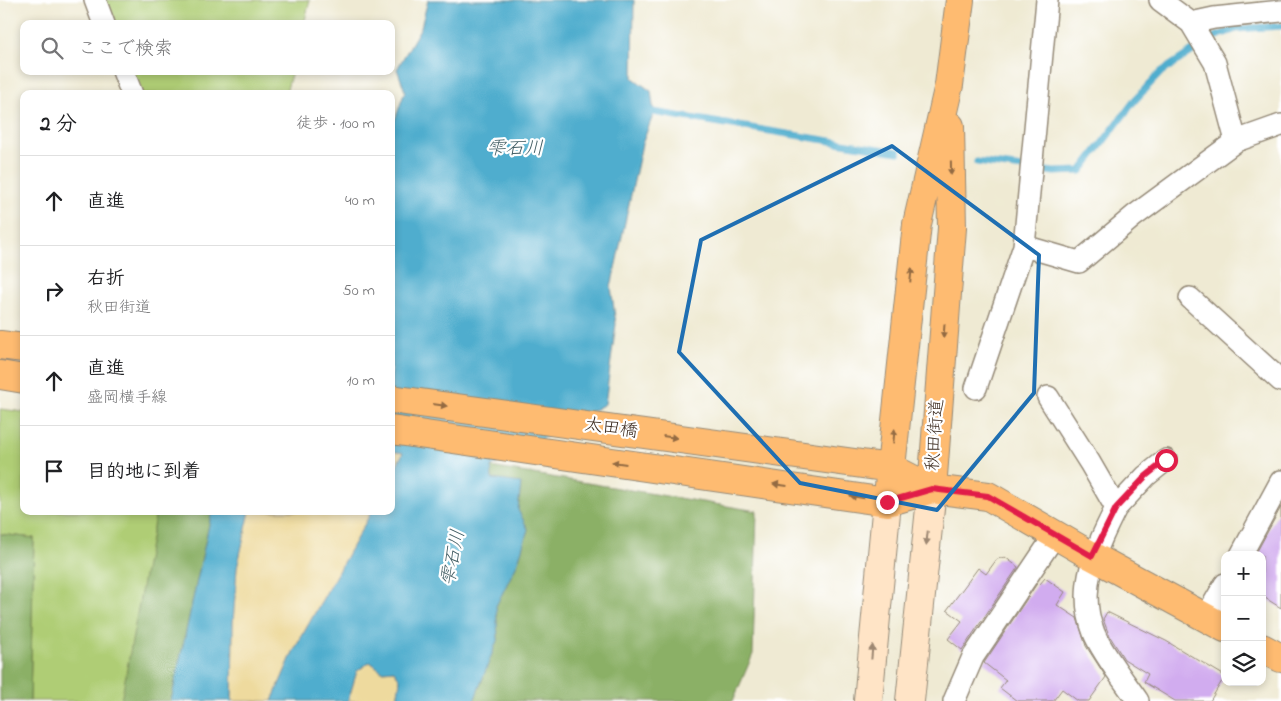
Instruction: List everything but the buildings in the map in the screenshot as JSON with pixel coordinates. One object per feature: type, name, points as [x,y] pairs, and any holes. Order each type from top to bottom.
[{"type":"main road","name":"秋田街道","points":[[887,502],[917,224],[949,85],[960,0]]},
{"type":"main road","name":"秋田街道","points":[[949,85],[952,228],[932,489],[988,496],[1092,556],[1215,622]]},
{"type":"main road","points":[[0,345],[20,348]]},
{"type":"main road","points":[[0,375],[20,378]]},
{"type":"main road","name":"太田橋","points":[[395,399],[891,468],[932,489]]},
{"type":"main road","name":"太田橋","points":[[395,431],[887,502]]},
{"type":"main road","points":[[887,502],[932,489]]},
{"type":"main road","points":[[1266,650],[1281,658]]},
{"type":"street","points":[[95,0],[102,20]]},
{"type":"street","points":[[976,388],[1024,246],[1046,0]]},
{"type":"street","points":[[1160,0],[1195,30],[1215,63],[1236,141]]},
{"type":"street","points":[[1195,30],[1214,18],[1281,11]]},
{"type":"street","points":[[125,75],[130,90]]},
{"type":"street","points":[[1024,246],[1079,262],[1134,216],[1236,141],[1281,125]]},
{"type":"street","points":[[1190,298],[1281,381]]},
{"type":"street","points":[[1048,397],[1116,508]]},
{"type":"street","points":[[1138,701],[1094,634],[1086,607],[1092,556],[1116,508],[1146,476],[1166,460]]},
{"type":"street","points":[[1242,551],[1281,481]]},
{"type":"street","points":[[910,701],[932,489]]},
{"type":"street","points":[[868,701],[887,502]]},
{"type":"street","points":[[954,701],[973,658],[1055,535]]},
{"type":"street","points":[[1215,622],[1222,596]]},
{"type":"highlighted area","points":[[892,146],[1039,255],[1034,393],[937,510],[800,483],[679,352],[701,240]]},
{"type":"green space","points":[[93,0],[310,0],[305,20],[101,20]]},
{"type":"green space","points":[[125,75],[291,75],[286,90],[130,90]]},
{"type":"green space","points":[[0,409],[20,412],[20,515],[155,515],[123,701],[30,701],[34,538],[0,534]]},
{"type":"green space","points":[[491,467],[757,511],[753,654],[733,701],[474,701],[498,638],[496,606],[518,562],[528,529],[518,510],[521,484],[492,479]]},
{"type":"green space","points":[[155,515],[211,515],[171,701],[121,701]]},
{"type":"green space","points":[[0,534],[34,538],[30,701],[0,701]]},
{"type":"sand","points":[[395,452],[404,453],[395,469]]},
{"type":"sand","points":[[249,515],[370,515],[293,652],[272,701],[232,701],[233,622],[237,567]]},
{"type":"sand","points":[[370,662],[382,671],[394,670],[400,680],[397,701],[348,701],[357,671]]},
{"type":"water","name":"雫石川","points":[[428,0],[634,0],[633,78],[651,91],[654,113],[642,144],[611,287],[616,324],[605,404],[491,467],[492,479],[521,483],[518,510],[528,529],[518,562],[496,606],[498,638],[474,701],[397,701],[400,680],[394,670],[382,671],[370,662],[357,671],[348,701],[272,701],[293,652],[370,515],[395,515],[395,468],[403,453],[395,452],[395,120],[405,91],[397,69],[421,27]]},
{"type":"water","points":[[211,515],[249,515],[237,568],[233,622],[232,701],[171,701]]},
{"type":"waterway","points":[[977,162],[1054,172],[1081,171],[1135,100],[1161,72],[1214,37],[1236,29],[1281,26]]},
{"type":"waterway","points":[[647,111],[898,152]]},
{"type":"route","points":[[887,502],[932,489],[988,496],[1092,556],[1116,508],[1146,476],[1166,460]]}]
